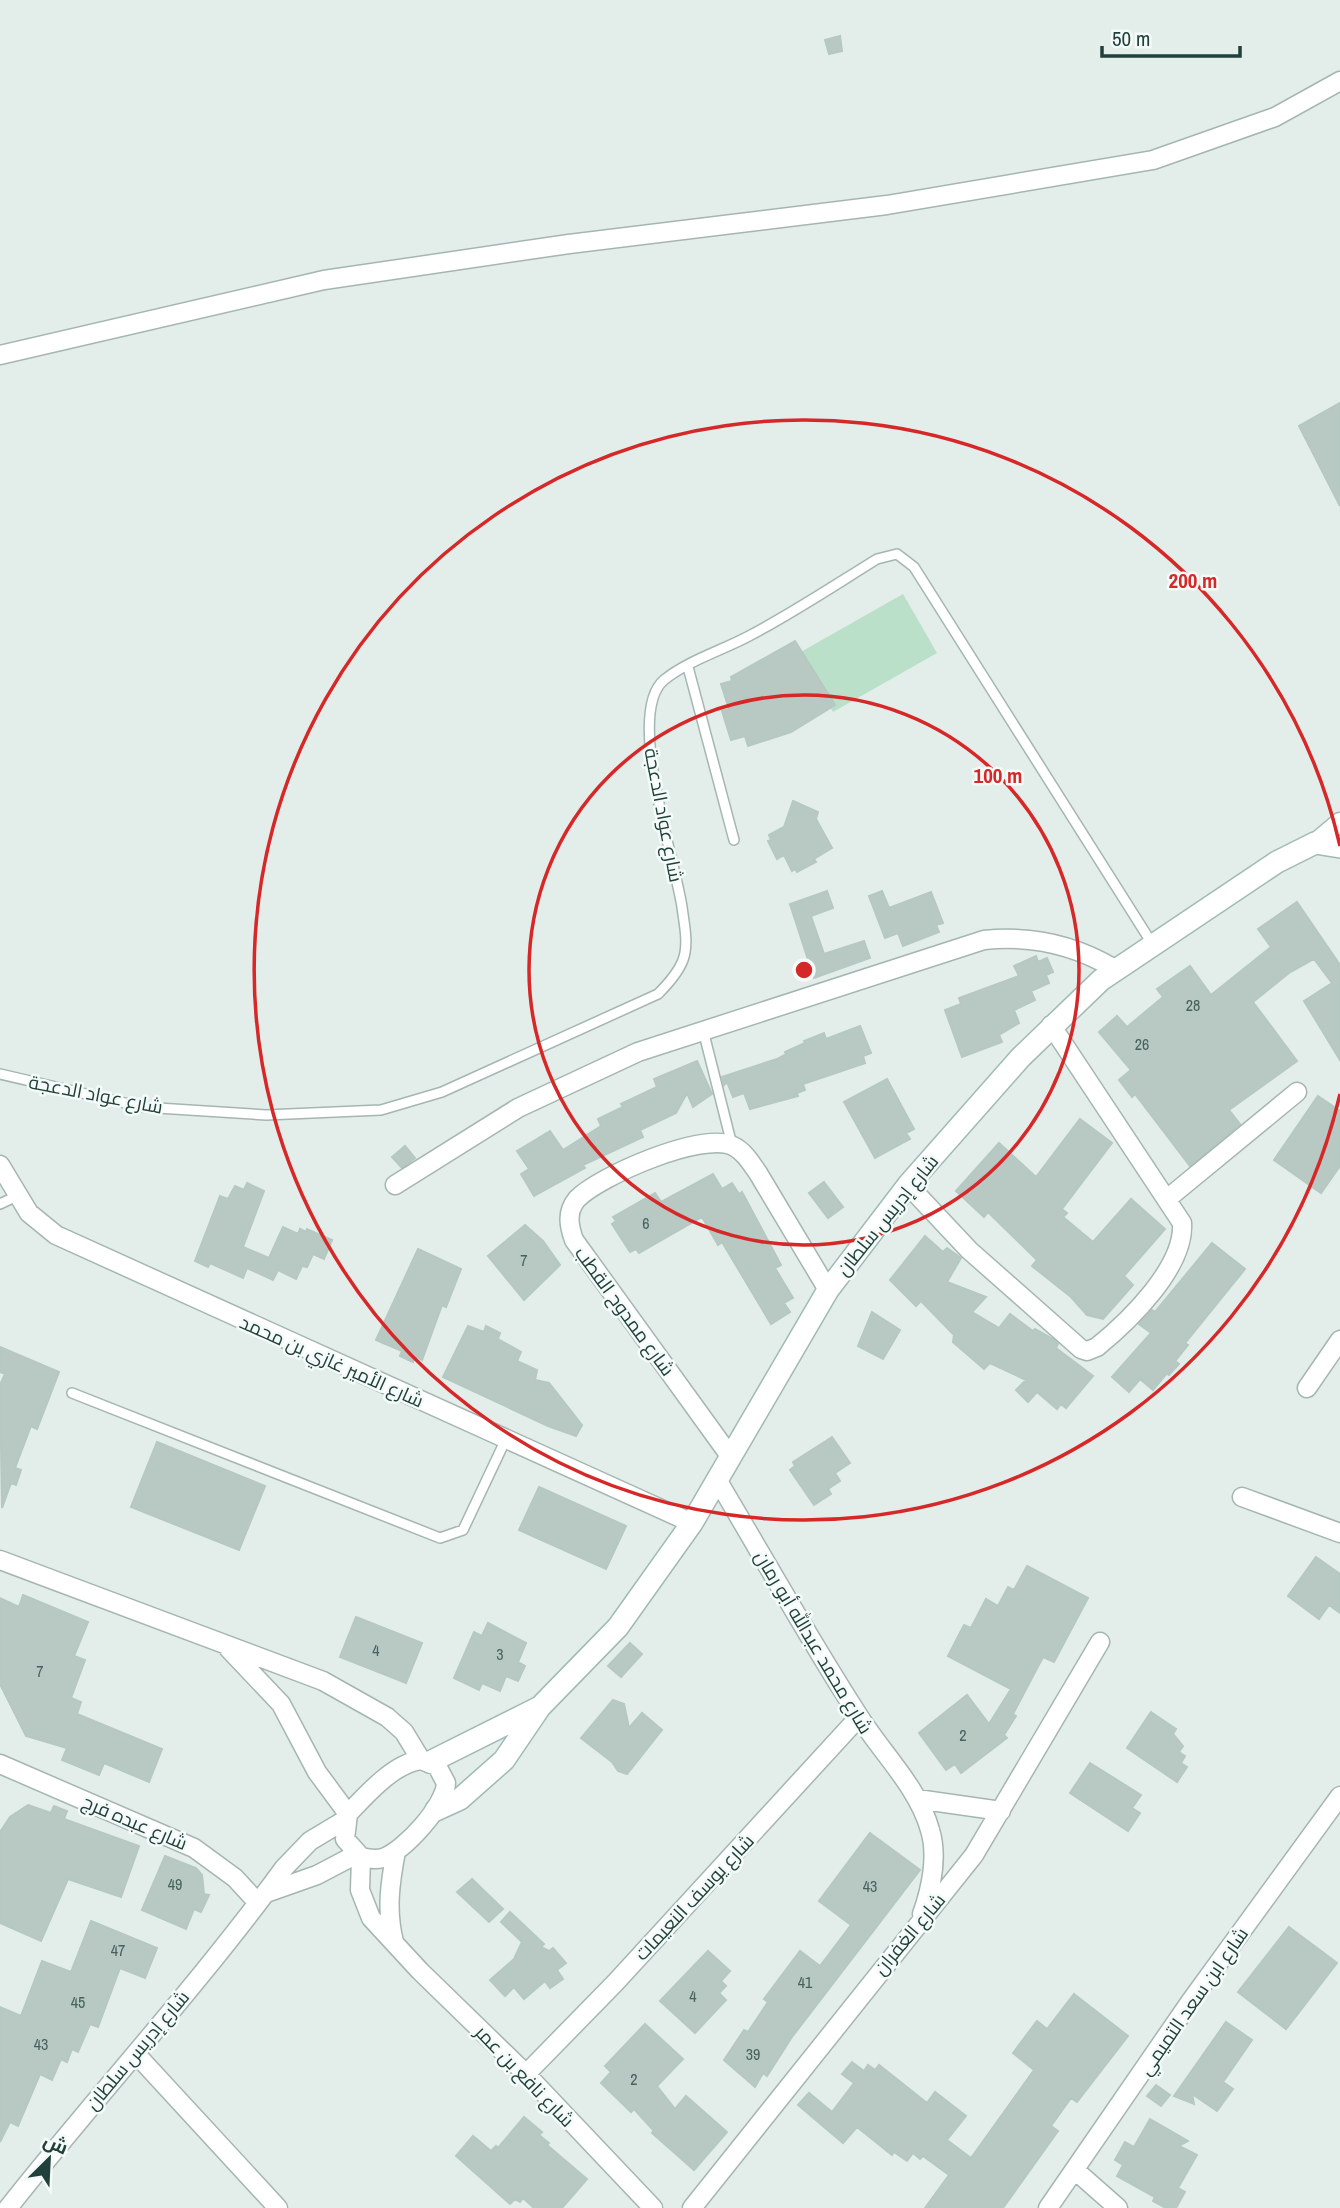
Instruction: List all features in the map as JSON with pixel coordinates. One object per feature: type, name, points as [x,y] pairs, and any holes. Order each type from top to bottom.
[{"type":"street","points":[[0,355],[324,280],[569,244],[887,205],[1153,160],[1275,117],[1340,81]]},
{"type":"street","name":"شارع إدريس سلطان","points":[[436,1811],[449,1807],[504,1760],[540,1707],[618,1627],[718,1481],[828,1290],[908,1185],[1051,1025],[1115,970],[1277,862],[1315,842],[1340,822]]},
{"type":"street","points":[[1315,842],[1340,847]]},
{"type":"street","points":[[396,1185],[518,1108],[638,1052],[984,940],[1012,937],[1048,941],[1115,970]]},
{"type":"street","points":[[908,1185],[968,1250],[1073,1345],[1087,1351],[1097,1348],[1151,1292],[1175,1255],[1183,1236],[1182,1223],[1051,1025]]},
{"type":"street","points":[[1167,1199],[1297,1092]]},
{"type":"street","name":"شارع ممدوح القطب","points":[[730,1456],[574,1240],[569,1225],[570,1212],[577,1200],[594,1187],[688,1145],[732,1145]]},
{"type":"street","points":[[732,1145],[746,1156],[828,1290]]},
{"type":"street","name":"شارع الأمير غازي بن محمد","points":[[0,1165],[29,1213],[56,1236],[692,1522]]},
{"type":"street","points":[[1307,1388],[1340,1340]]},
{"type":"street","name":"شارع محمد عبدالله أبو رمان","points":[[718,1481],[859,1717],[917,1799],[932,1834],[933,1851],[930,1883],[918,1924]]},
{"type":"street","points":[[1242,1497],[1340,1534]]},
{"type":"street","points":[[0,1560],[225,1646],[312,1676],[357,1698],[404,1732],[425,1761],[442,1772],[446,1783],[436,1811],[396,1851],[381,1859],[359,1855],[261,1897]]},
{"type":"street","name":"شارع الغفران","points":[[692,2208],[974,1855],[1100,1642]]},
{"type":"street","points":[[225,1646],[282,1704],[317,1772],[346,1817],[345,1839],[359,1855]]},
{"type":"street","name":"شارع إدريس سلطان","points":[[8,2208],[136,2054],[261,1897],[310,1842],[346,1817],[394,1772],[411,1761],[425,1761],[540,1707]]},
{"type":"street","name":"شارع يوسف النعيمات","points":[[526,2074],[615,1983],[859,1717]]},
{"type":"street","name":"شارع عبده فرج","points":[[0,1764],[194,1848],[261,1897]]},
{"type":"street","name":"شارع ابن سعد التميمي","points":[[1048,2208],[1190,2002],[1340,1796]]},
{"type":"street","points":[[917,1799],[1001,1811]]},
{"type":"street","points":[[395,1946],[388,1919],[388,1898],[396,1851]]},
{"type":"street","name":"شارع نافع بن عمر","points":[[359,1855],[360,1890],[371,1918],[395,1946],[526,2074],[653,2208]]},
{"type":"street","points":[[136,2054],[278,2208]]},
{"type":"street","points":[[1076,2171],[1118,2208]]},
{"type":"lane","name":"شارع عواد الدعجة","points":[[0,1074],[142,1107],[266,1115],[381,1111],[442,1092],[658,994],[672,980],[684,958],[685,933],[647,730],[650,702],[663,681],[757,632],[877,559],[897,554],[914,566],[1153,945]]},
{"type":"lane","points":[[688,667],[734,839]]},
{"type":"lane","points":[[703,1030],[732,1145]]},
{"type":"lane","points":[[0,1204],[17,1196]]},
{"type":"lane","points":[[72,1393],[440,1538],[463,1530],[506,1439]]},
{"type":"green space","points":[[903,594],[937,653],[833,712],[799,653]]},
{"type":"building","points":[[840,36],[842,51],[829,54],[825,40]]},
{"type":"building","points":[[1340,403],[1340,506],[1299,426]]},
{"type":"building","points":[[795,641],[835,705],[791,732],[748,746],[745,736],[731,740],[722,711],[729,709],[721,684],[732,681],[731,677]]},
{"type":"building","points":[[793,801],[818,812],[816,819],[832,848],[814,859],[816,862],[797,872],[795,869],[792,871],[784,855],[777,859],[768,841],[771,840],[769,835],[784,827]]},
{"type":"building","points":[[827,891],[833,908],[811,916],[824,954],[864,941],[870,958],[814,978],[790,904]]},
{"type":"building","points":[[882,891],[889,908],[931,892],[943,923],[936,925],[939,932],[903,946],[898,933],[885,938],[869,896]]},
{"type":"building","points":[[1297,902],[1340,965],[1340,1060],[1304,1001],[1332,983],[1314,959],[1289,973],[1253,1002],[1297,1061],[1229,1110],[1240,1124],[1190,1166],[1135,1094],[1132,1097],[1119,1080],[1131,1070],[1099,1032],[1117,1016],[1127,1027],[1163,997],[1157,989],[1190,966],[1211,995],[1271,947],[1258,929]]},
{"type":"building","points":[[1036,956],[1038,962],[1047,958],[1053,972],[1046,975],[1049,983],[1031,991],[1035,1000],[1014,1010],[1019,1023],[999,1035],[1002,1042],[962,1057],[945,1010],[961,1004],[959,998],[1019,976],[1014,966]]},
{"type":"building","points":[[860,1026],[871,1053],[863,1056],[865,1063],[803,1084],[805,1090],[797,1093],[798,1096],[750,1109],[744,1093],[733,1097],[727,1082],[724,1085],[722,1077],[777,1059],[786,1054],[785,1052],[805,1043],[804,1041],[824,1033],[826,1039]]},
{"type":"building","points":[[697,1061],[712,1094],[693,1107],[687,1093],[676,1113],[640,1130],[643,1137],[583,1165],[585,1168],[534,1196],[521,1174],[529,1169],[517,1151],[550,1131],[563,1150],[601,1126],[598,1119],[623,1107],[621,1104],[657,1087],[654,1079]]},
{"type":"building","points":[[887,1079],[914,1129],[906,1133],[910,1139],[875,1158],[844,1102]]},
{"type":"building","points":[[1318,1096],[1340,1111],[1340,1166],[1321,1193],[1274,1160]]},
{"type":"building","points":[[1080,1119],[1112,1143],[1062,1209],[1067,1213],[1063,1217],[1093,1242],[1131,1199],[1165,1229],[1124,1276],[1133,1285],[1103,1319],[1087,1315],[1071,1297],[1032,1266],[1037,1260],[988,1212],[984,1217],[956,1191],[999,1143],[1036,1177]]},
{"type":"building","points":[[405,1146],[415,1158],[402,1168],[392,1157]]},
{"type":"building","points":[[713,1174],[722,1189],[732,1183],[739,1194],[742,1192],[781,1265],[775,1268],[793,1298],[784,1303],[790,1312],[771,1324],[722,1242],[718,1245],[702,1217],[639,1253],[636,1249],[630,1252],[612,1224],[616,1221],[613,1217],[655,1193],[661,1202]]},
{"type":"building","points":[[824,1182],[843,1207],[828,1218],[809,1193]]},
{"type":"building","points":[[247,1183],[264,1191],[243,1247],[269,1258],[283,1227],[298,1234],[300,1229],[306,1232],[307,1229],[332,1240],[324,1259],[313,1254],[307,1267],[302,1266],[296,1279],[278,1270],[273,1280],[247,1268],[243,1278],[210,1263],[208,1267],[195,1261],[220,1196],[228,1199],[235,1186],[244,1190]]},
{"type":"building","points":[[525,1225],[543,1241],[560,1265],[524,1300],[488,1256]]},
{"type":"building","points":[[925,1236],[943,1252],[947,1248],[961,1258],[947,1282],[986,1297],[972,1312],[999,1328],[1010,1314],[1033,1331],[1035,1329],[1053,1339],[1058,1344],[1056,1348],[1093,1376],[1066,1408],[1061,1404],[1057,1409],[1037,1392],[1028,1402],[1016,1390],[1026,1380],[990,1363],[984,1369],[953,1342],[954,1335],[921,1301],[916,1306],[890,1280]]},
{"type":"building","points":[[1212,1243],[1245,1269],[1185,1343],[1188,1345],[1175,1361],[1179,1364],[1169,1375],[1167,1373],[1153,1390],[1140,1379],[1129,1392],[1112,1377],[1151,1333],[1139,1324],[1152,1310],[1155,1312]]},
{"type":"building","points":[[418,1249],[461,1269],[446,1307],[442,1305],[422,1360],[415,1356],[413,1362],[400,1356],[402,1351],[376,1340]]},
{"type":"building","points":[[872,1312],[900,1330],[883,1359],[858,1346]]},
{"type":"building","points":[[468,1326],[484,1332],[486,1326],[500,1333],[498,1339],[521,1352],[517,1361],[537,1370],[535,1380],[549,1383],[582,1425],[576,1436],[548,1426],[443,1377]]},
{"type":"building","points":[[0,1347],[59,1372],[37,1429],[31,1426],[15,1468],[21,1470],[16,1485],[11,1483],[2,1508],[0,1385],[5,1374],[0,1372]]},
{"type":"building","points":[[832,1437],[850,1463],[835,1473],[840,1481],[828,1489],[831,1494],[814,1505],[790,1470],[795,1466],[793,1462]]},
{"type":"building","points":[[157,1442],[265,1486],[239,1550],[131,1507]]},
{"type":"building","points":[[539,1487],[626,1526],[606,1569],[519,1530]]},
{"type":"building","points":[[1316,1557],[1340,1574],[1340,1613],[1329,1605],[1319,1619],[1288,1596]]},
{"type":"building","points":[[1027,1566],[1088,1598],[1054,1662],[1043,1657],[1013,1714],[1016,1716],[1004,1735],[1007,1738],[961,1773],[955,1764],[946,1770],[919,1733],[967,1695],[989,1724],[1011,1689],[948,1656],[964,1625],[971,1628],[986,1599],[998,1606],[1008,1587],[1014,1590]]},
{"type":"building","points":[[23,1595],[88,1622],[74,1656],[85,1660],[71,1698],[81,1702],[77,1714],[162,1749],[149,1782],[104,1763],[99,1775],[62,1760],[67,1748],[26,1736],[0,1684],[0,1598],[19,1607]]},
{"type":"building","points":[[356,1617],[422,1643],[406,1683],[340,1657]]},
{"type":"building","points":[[488,1623],[526,1643],[518,1662],[525,1666],[518,1681],[506,1676],[500,1691],[482,1683],[479,1690],[454,1678],[474,1632],[482,1636]]},
{"type":"building","points":[[630,1643],[642,1654],[621,1677],[608,1666]]},
{"type":"building","points":[[613,1700],[624,1704],[629,1728],[642,1713],[662,1730],[627,1774],[618,1771],[612,1762],[581,1738]]},
{"type":"building","points":[[1151,1712],[1176,1729],[1173,1734],[1183,1746],[1179,1752],[1185,1756],[1181,1763],[1187,1767],[1177,1782],[1127,1748]]},
{"type":"building","points":[[1090,1763],[1141,1795],[1132,1808],[1140,1813],[1128,1831],[1070,1793]]},
{"type":"building","points":[[28,1805],[51,1813],[54,1806],[67,1811],[64,1819],[139,1846],[121,1897],[68,1879],[41,1941],[0,1923],[0,1832],[10,1817]]},
{"type":"building","points":[[870,1833],[920,1870],[792,2037],[767,2076],[763,2073],[755,2087],[724,2060],[744,2030],[748,2032],[768,2002],[764,1999],[800,1951],[820,1966],[851,1925],[819,1901]]},
{"type":"building","points":[[165,1856],[196,1868],[202,1875],[204,1894],[209,1895],[201,1912],[194,1909],[186,1929],[142,1910]]},
{"type":"building","points":[[472,1879],[503,1909],[489,1922],[457,1892]]},
{"type":"building","points":[[510,1912],[544,1944],[541,1947],[549,1951],[553,1948],[566,1963],[557,1970],[563,1979],[550,1988],[545,1981],[524,1999],[514,1987],[505,1996],[490,1980],[514,1959],[522,1942],[501,1922]]},
{"type":"building","points":[[91,1921],[157,1948],[145,1978],[120,1968],[98,2027],[90,2024],[78,2052],[72,2049],[67,2062],[61,2059],[52,2080],[40,2074],[18,2126],[10,2122],[0,2142],[0,2007],[21,2016],[42,1961],[71,1972]]},
{"type":"building","points":[[1289,1927],[1337,1963],[1286,2029],[1238,1992]]},
{"type":"building","points":[[708,1951],[730,1971],[721,1981],[726,1986],[719,1993],[726,2000],[695,2033],[660,2001]]},
{"type":"building","points":[[1074,1994],[1128,2036],[1077,2102],[1071,2098],[1051,2126],[1058,2131],[1003,2208],[925,2208],[949,2175],[923,2156],[920,2159],[913,2153],[907,2161],[894,2152],[892,2155],[857,2127],[843,2143],[798,2105],[809,2093],[832,2112],[854,2083],[842,2074],[852,2062],[864,2071],[868,2065],[875,2070],[879,2065],[927,2103],[935,2092],[966,2116],[947,2140],[971,2158],[1034,2070],[1013,2053],[1037,2021],[1047,2029]]},
{"type":"building","points":[[1226,2022],[1252,2040],[1223,2082],[1233,2089],[1217,2111],[1192,2094],[1194,2104],[1174,2096]]},
{"type":"building","points":[[645,2024],[683,2059],[657,2086],[675,2109],[686,2096],[727,2132],[694,2170],[652,2133],[654,2131],[634,2109],[631,2112],[601,2083],[611,2072],[605,2066]]},
{"type":"building","points":[[1156,2085],[1170,2095],[1161,2106],[1147,2096]]},
{"type":"building","points":[[524,2117],[542,2132],[539,2135],[549,2143],[547,2145],[587,2179],[562,2208],[534,2208],[523,2198],[520,2202],[515,2199],[510,2204],[456,2156],[473,2136],[491,2151],[496,2146],[498,2148]]},
{"type":"building","points":[[1150,2119],[1188,2141],[1179,2146],[1197,2155],[1178,2188],[1185,2192],[1176,2208],[1166,2208],[1153,2201],[1155,2197],[1117,2176],[1123,2165],[1115,2160],[1125,2142],[1134,2147]]}]
